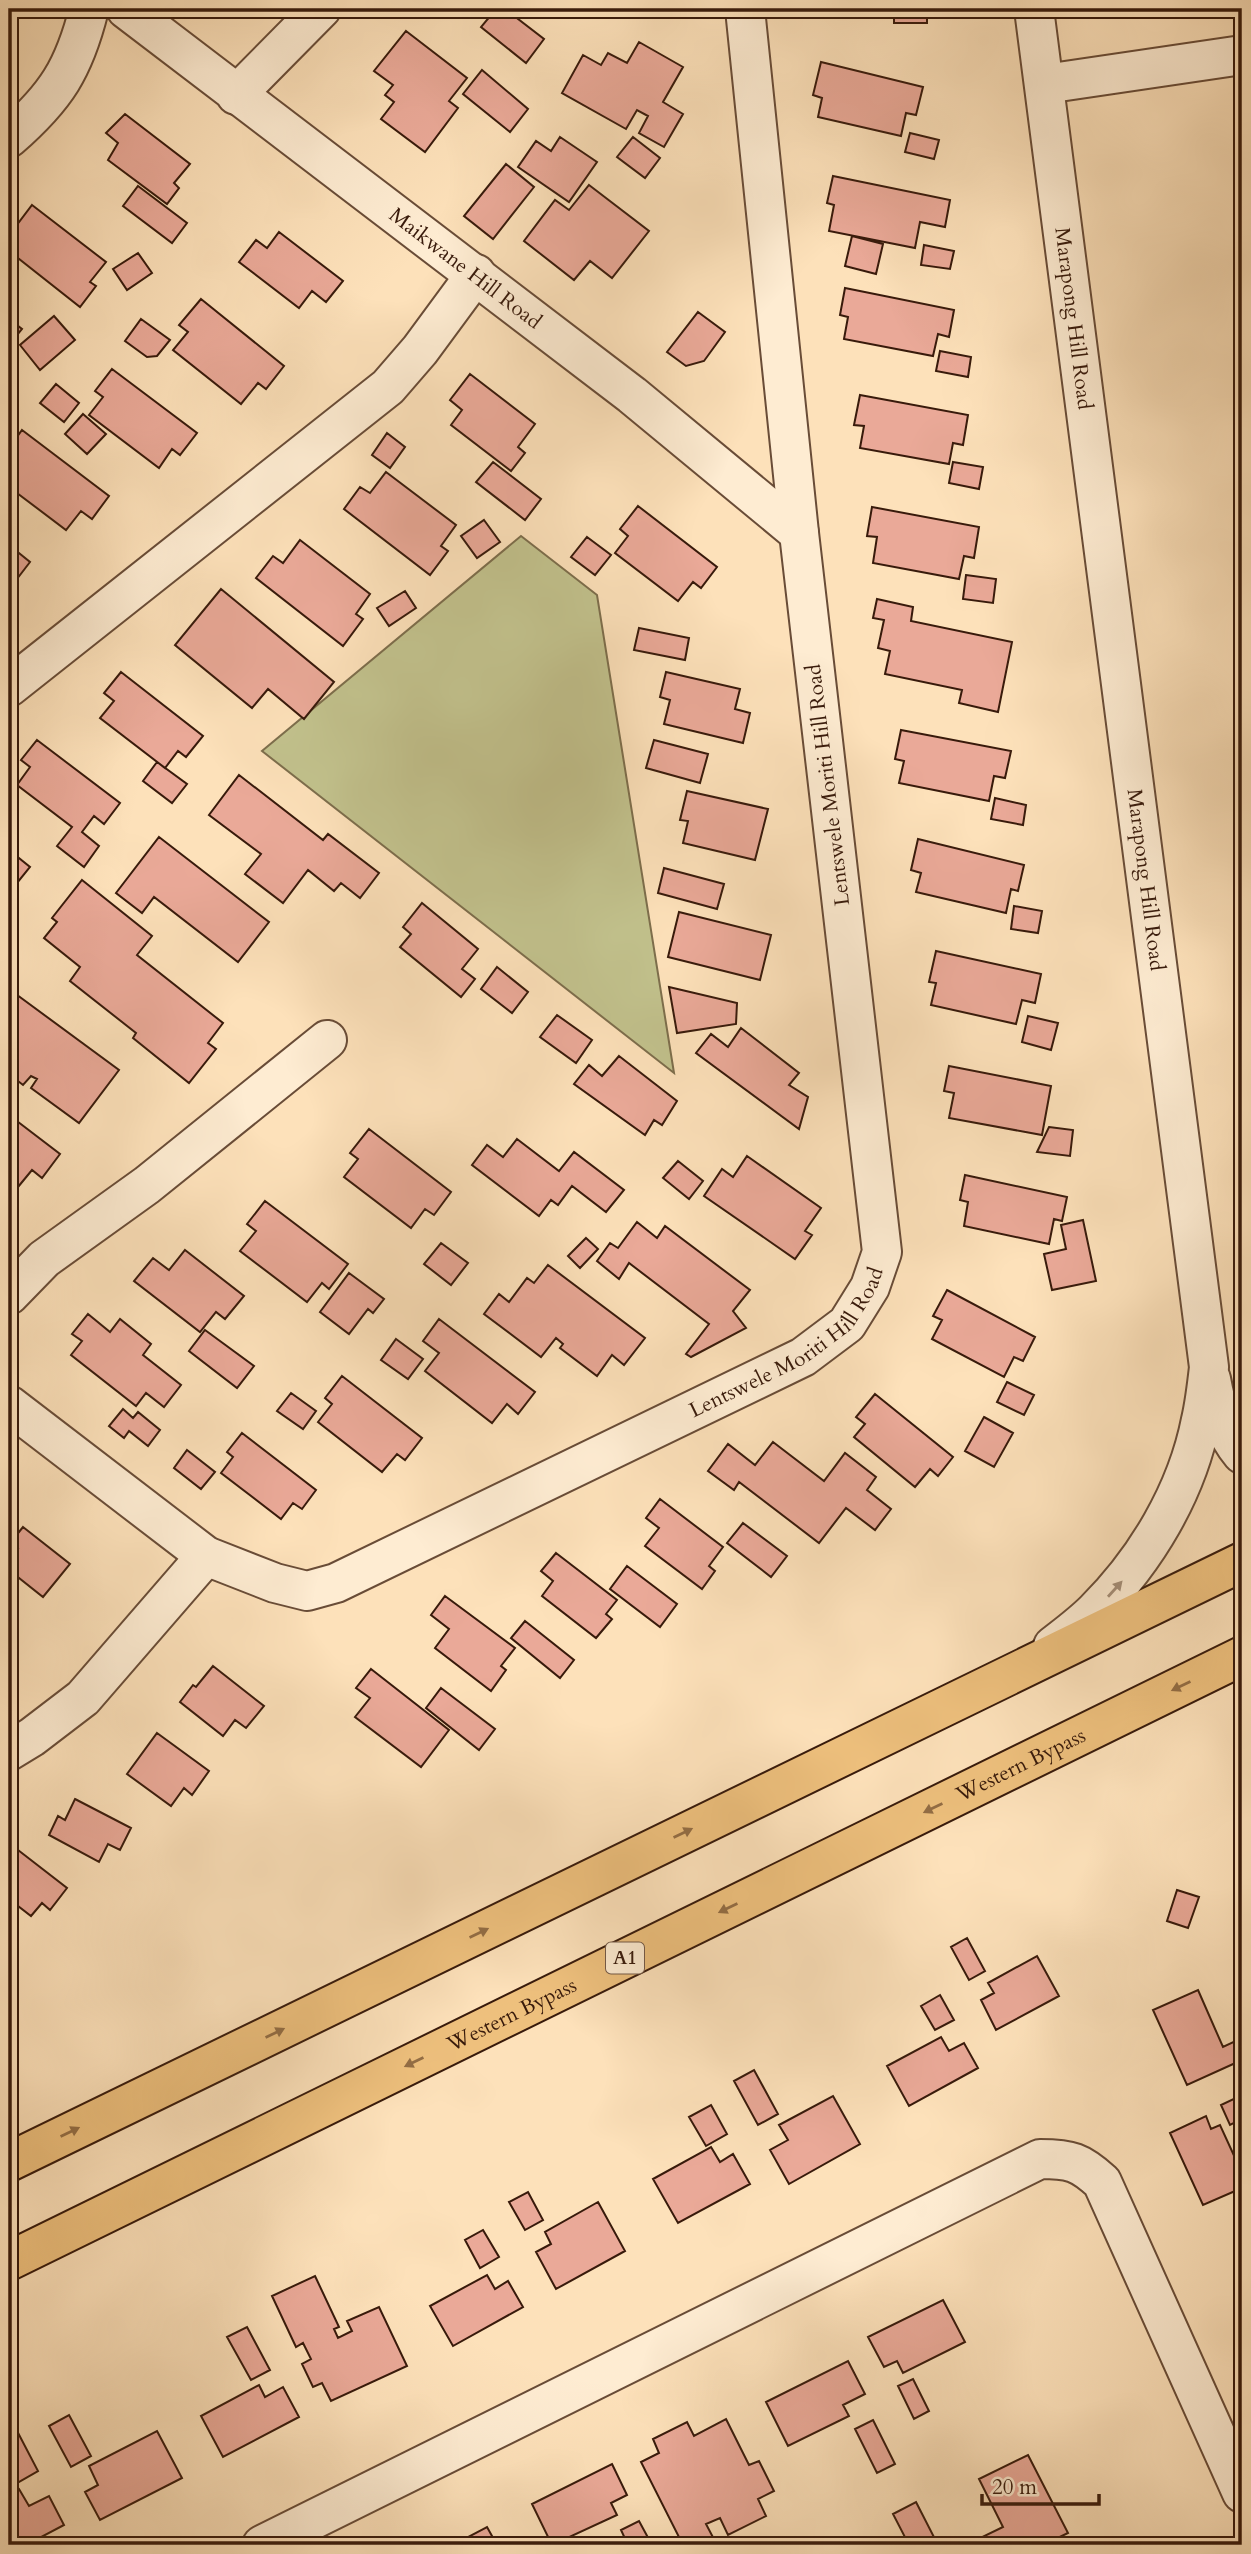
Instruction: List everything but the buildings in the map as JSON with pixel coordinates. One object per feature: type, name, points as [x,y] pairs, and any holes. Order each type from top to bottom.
[{"type":"highway","points":[[9,2162],[1242,1562]]},
{"type":"highway","name":"Western Bypass","points":[[9,2261],[1242,1656]]},
{"type":"street","points":[[9,138],[27,122],[63,80],[80,45],[89,9]]},
{"type":"street","name":"Maikwane Hill Road","points":[[125,9],[632,395],[799,533]]},
{"type":"street","points":[[236,95],[321,9]]},
{"type":"street","name":"Lentswele Moriti Hill Road","points":[[9,1405],[206,1556],[275,1583],[307,1591],[336,1583],[803,1357],[847,1324],[870,1287],[881,1252],[799,533],[745,9]]},
{"type":"street","name":"Marapong Hill Road","points":[[1004,1677],[1052,1647],[1094,1612],[1131,1571],[1161,1525],[1185,1475],[1201,1422],[1209,1367],[1034,9]]},
{"type":"street","points":[[1045,84],[1242,55]]},
{"type":"street","points":[[9,687],[388,387],[420,350],[476,274]]},
{"type":"street","points":[[9,1295],[44,1259],[147,1185],[327,1040]]},
{"type":"street","points":[[1209,1367],[1216,1406],[1232,1442],[1242,1454]]},
{"type":"street","points":[[9,1751],[83,1699],[206,1556]]},
{"type":"street","points":[[262,2545],[1040,2159],[1058,2159],[1083,2165],[1102,2182],[1242,2493]]},
{"type":"green space","points":[[521,536],[597,595],[674,1073],[262,751]]}]
